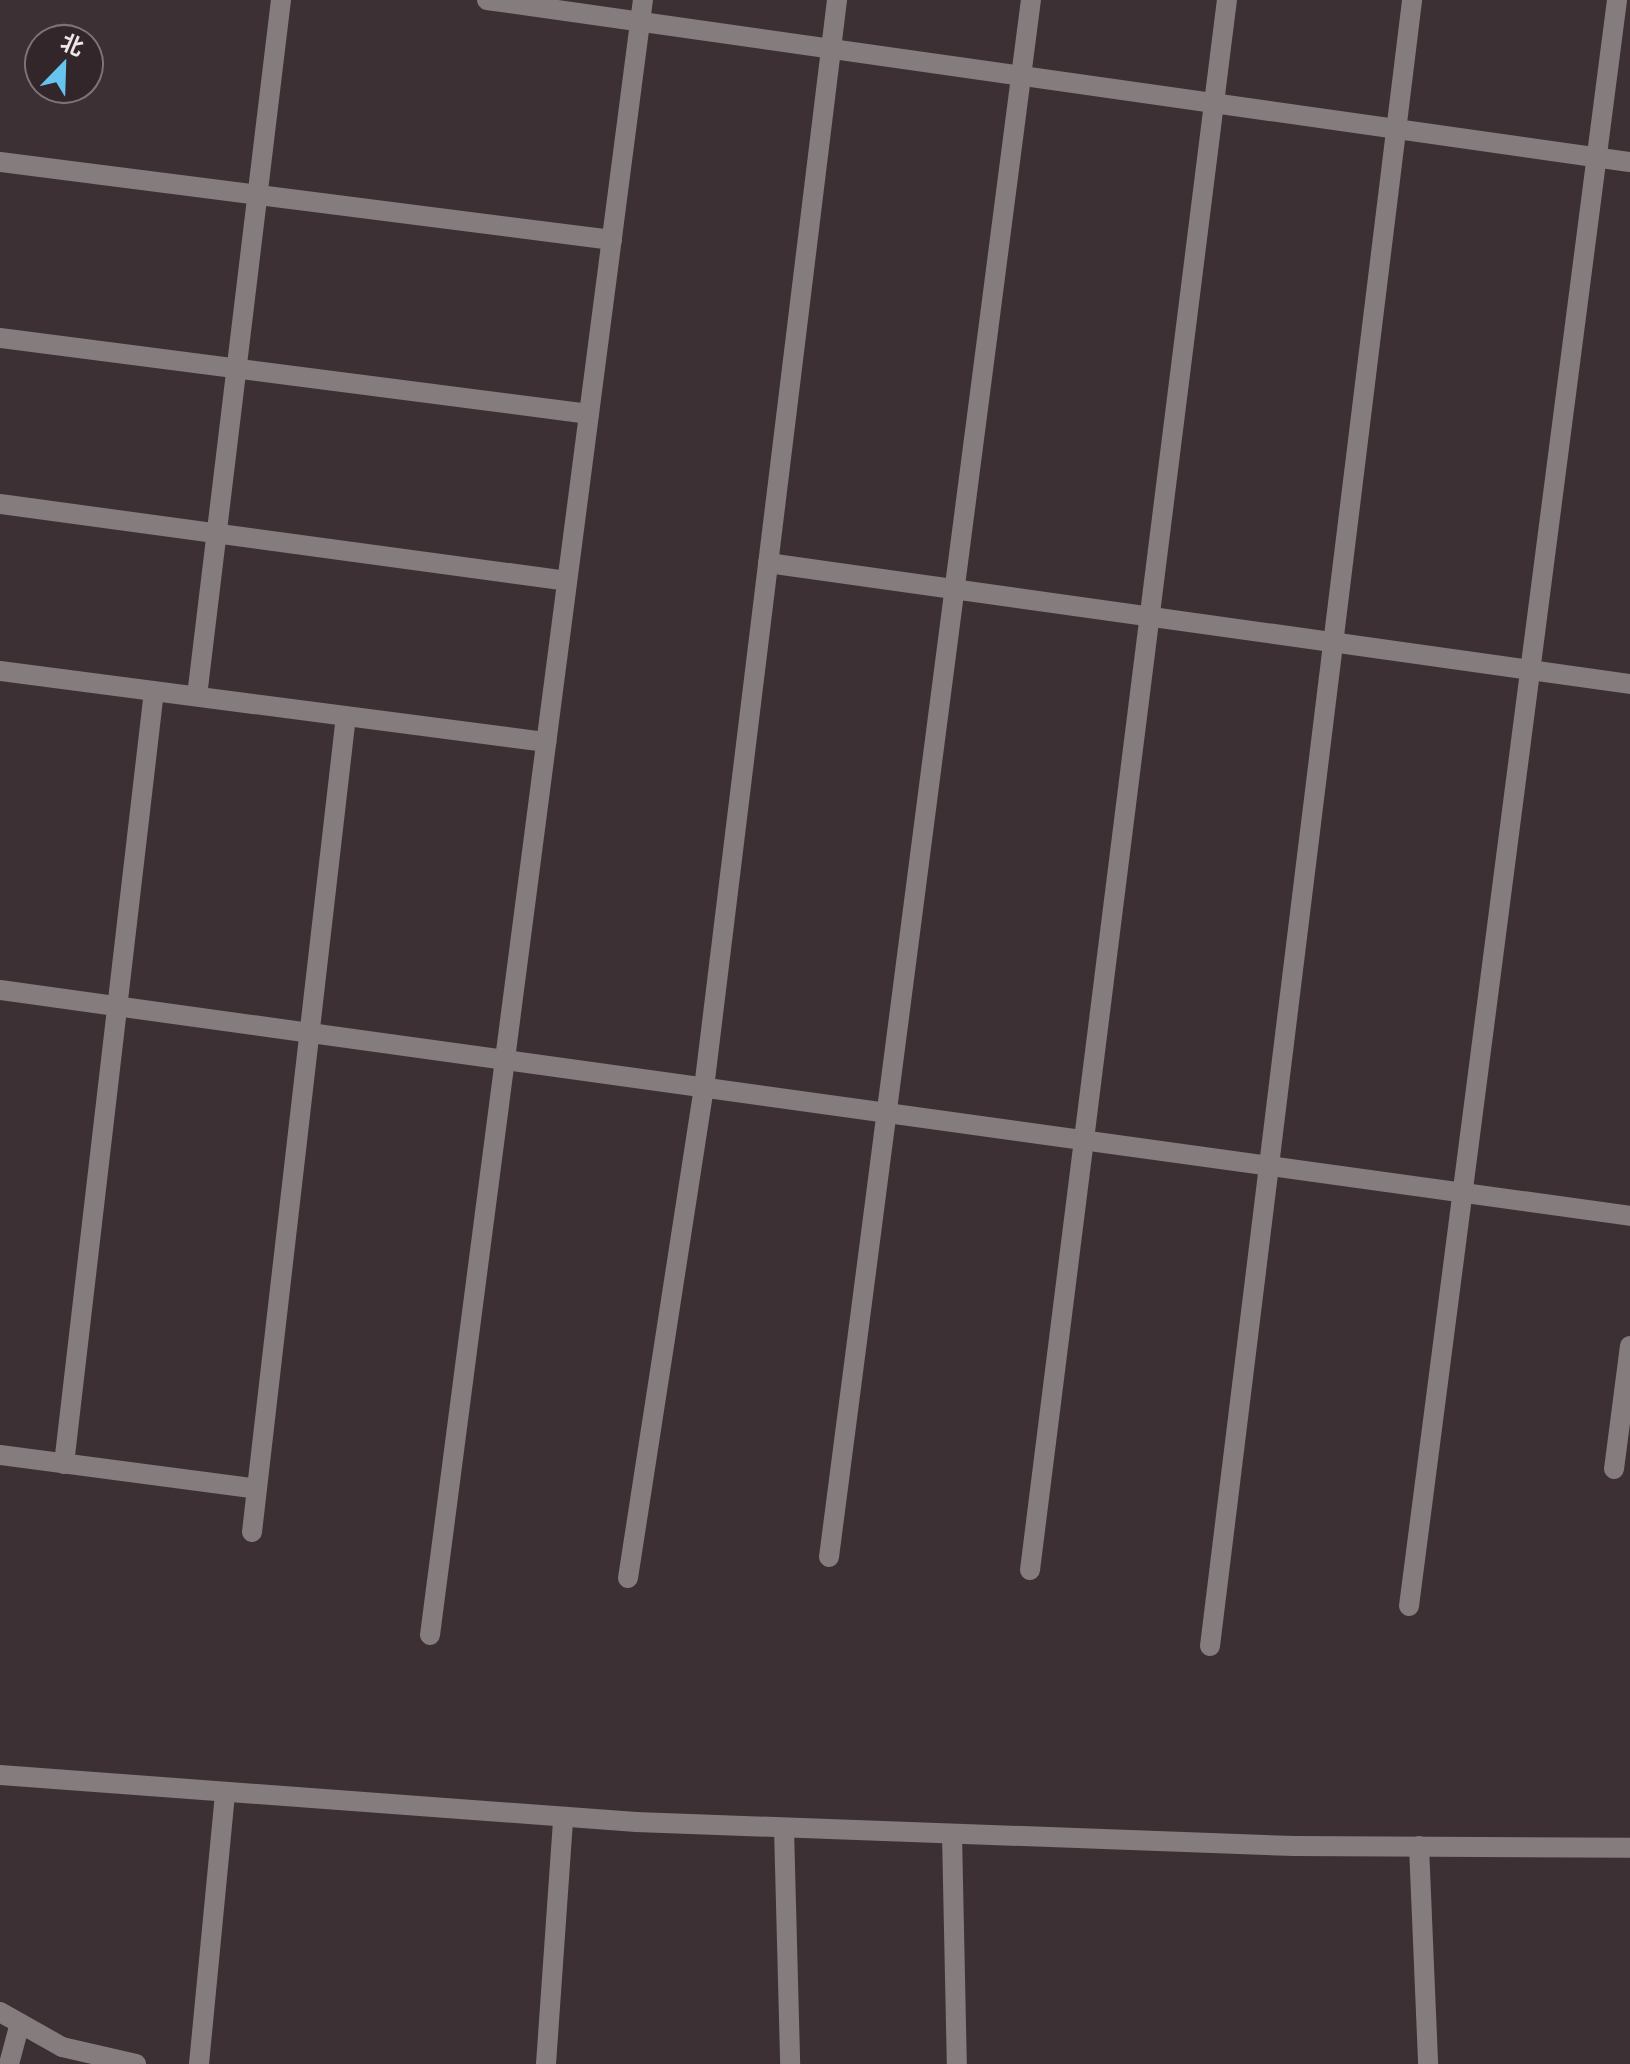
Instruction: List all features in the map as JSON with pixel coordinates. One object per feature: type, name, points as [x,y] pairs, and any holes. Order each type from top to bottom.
[{"type":"street","points":[[197,696],[281,0]]},
{"type":"street","points":[[487,0],[1630,162]]},
{"type":"street","points":[[430,1635],[643,0]]},
{"type":"street","points":[[628,1578],[704,1088],[837,0]]},
{"type":"street","points":[[829,1557],[890,1113],[1031,0]]},
{"type":"street","points":[[1030,1570],[1227,0]]},
{"type":"street","points":[[1210,1646],[1412,0]]},
{"type":"street","points":[[1409,1606],[1617,0]]},
{"type":"street","points":[[0,162],[612,240]]},
{"type":"street","points":[[0,338],[589,414]]},
{"type":"street","points":[[0,504],[567,581]]},
{"type":"street","points":[[768,563],[1630,684]]},
{"type":"street","points":[[0,671],[546,742]]},
{"type":"street","points":[[64,1464],[154,691]]},
{"type":"street","points":[[252,1532],[313,1033],[346,716]]},
{"type":"street","points":[[0,990],[1630,1216]]},
{"type":"street","points":[[1614,1469],[1630,1346]]},
{"type":"street","points":[[0,1455],[257,1489]]},
{"type":"street","points":[[0,1775],[563,1818],[784,1828],[1419,1846],[1630,1848]]},
{"type":"street","points":[[199,2064],[225,1794]]},
{"type":"street","points":[[546,2064],[563,1818]]},
{"type":"street","points":[[784,1828],[790,2064]]},
{"type":"street","points":[[952,1834],[957,2064]]},
{"type":"street","points":[[1419,1846],[1428,2064]]},
{"type":"street","points":[[0,2012],[62,2047],[136,2064]]},
{"type":"street","points":[[9,2064],[20,2023]]}]
